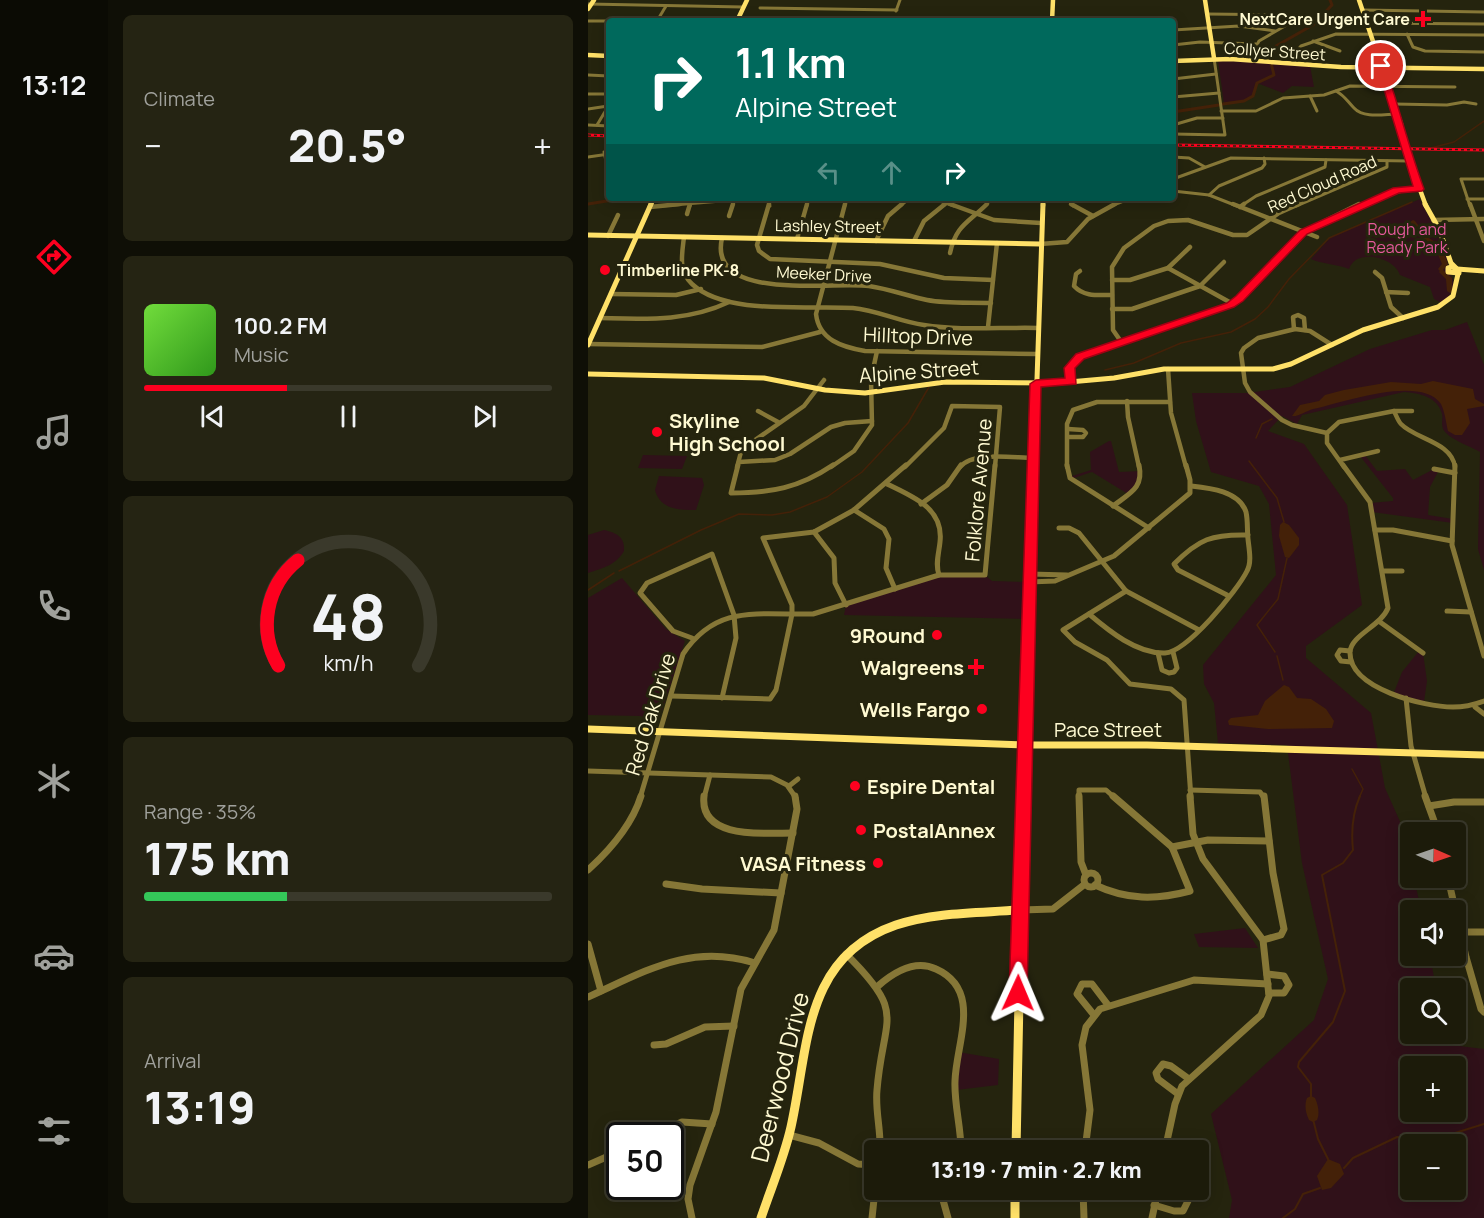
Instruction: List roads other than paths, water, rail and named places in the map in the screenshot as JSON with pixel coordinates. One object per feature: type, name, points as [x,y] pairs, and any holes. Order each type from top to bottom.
[{"type":"street","points":[[738,18],[747,0]]},
{"type":"street","points":[[895,18],[900,0]]},
{"type":"street","points":[[1052,18],[1053,0]]},
{"type":"street","points":[[1176,134],[1225,135],[1205,0]]},
{"type":"street","points":[[1359,0],[1398,114],[1405,150],[1450,268],[1457,272],[1484,271]]},
{"type":"street","points":[[590,4],[743,7]]},
{"type":"street","points":[[659,18],[666,6]]},
{"type":"street","points":[[760,8],[897,10]]},
{"type":"street","points":[[1363,10],[1484,12]]},
{"type":"street","points":[[1207,14],[1286,15],[1299,18],[1256,44],[1250,60]]},
{"type":"street","points":[[588,21],[606,21]]},
{"type":"street","points":[[1367,22],[1484,24]]},
{"type":"street","points":[[1176,30],[1210,27],[1262,28],[1275,31]]},
{"type":"street","points":[[1295,64],[1297,49],[1336,34],[1484,35]]},
{"type":"street","points":[[1407,34],[1413,47],[1422,51],[1484,52]]},
{"type":"street","points":[[1313,41],[1340,51]]},
{"type":"street","points":[[1176,45],[1256,44]]},
{"type":"street","points":[[588,55],[606,56]]},
{"type":"street","name":"Collyer Street","points":[[1176,61],[1214,58],[1382,68],[1484,69]]},
{"type":"street","points":[[1176,79],[1216,74]]},
{"type":"street","points":[[588,75],[606,76]]},
{"type":"street","points":[[1221,111],[1256,111],[1283,98],[1324,95],[1350,86],[1455,87]]},
{"type":"street","points":[[1336,91],[1348,97],[1355,109],[1360,112],[1398,114]]},
{"type":"street","points":[[1176,97],[1219,93]]},
{"type":"street","points":[[588,94],[606,94]]},
{"type":"street","points":[[1310,96],[1317,111]]},
{"type":"street","points":[[1394,104],[1447,105],[1464,102],[1476,104]]},
{"type":"street","points":[[588,109],[606,107]]},
{"type":"street","points":[[597,125],[606,110]]},
{"type":"street","points":[[1176,124],[1197,118],[1223,118]]},
{"type":"street","points":[[588,125],[606,126]]},
{"type":"street","points":[[588,158],[606,153]]},
{"type":"street","points":[[1176,157],[1194,159],[1205,167]]},
{"type":"street","points":[[1176,179],[1231,158],[1409,161]]},
{"type":"street","points":[[1206,195],[1219,186],[1262,168],[1265,164],[1264,158]]},
{"type":"street","points":[[1240,207],[1256,196],[1325,167],[1326,159]]},
{"type":"street","name":"Red Cloud Road","points":[[1122,343],[1114,334],[1112,267],[1119,254],[1131,242],[1160,223],[1175,220],[1194,221],[1242,236],[1251,234],[1279,213],[1387,167],[1387,161]]},
{"type":"street","points":[[1484,179],[1461,179],[1484,240]]},
{"type":"street","points":[[1072,382],[1069,372],[1075,360],[1233,304],[1303,232],[1397,190],[1419,189]]},
{"type":"street","points":[[1176,191],[1206,195],[1317,237]]},
{"type":"street","points":[[1467,199],[1484,199]]},
{"type":"street","points":[[653,201],[588,344],[751,348],[776,345],[820,332],[816,320],[817,308],[847,201]]},
{"type":"street","points":[[650,207],[734,201],[729,216]]},
{"type":"street","points":[[769,201],[770,207],[758,245],[759,251],[770,259],[880,264],[944,278],[993,280]]},
{"type":"street","points":[[798,239],[808,201]]},
{"type":"street","points":[[876,241],[888,216],[906,201]]},
{"type":"street","points":[[939,201],[1001,221],[1041,223]]},
{"type":"street","points":[[914,241],[924,221],[950,201]]},
{"type":"street","points":[[950,253],[957,229],[977,214],[989,201]]},
{"type":"street","points":[[1016,1140],[1019,910],[1043,201]]},
{"type":"street","points":[[1070,201],[1072,207],[1093,216]]},
{"type":"street","name":"Lashley Street","points":[[588,235],[1069,243],[1073,234],[1093,216],[1120,202]]},
{"type":"street","points":[[687,214],[691,203]]},
{"type":"street","points":[[608,236],[618,215]]},
{"type":"street","points":[[1433,220],[1484,219]]},
{"type":"street","points":[[684,237],[680,255],[682,268],[691,281],[701,289],[729,302],[764,307],[858,309],[925,325],[1038,328]]},
{"type":"street","name":"Meeker Drive","points":[[722,238],[719,248],[720,260],[729,270],[744,278],[767,283],[870,286],[936,302],[990,303]]},
{"type":"street","points":[[988,327],[997,243]]},
{"type":"street","points":[[1112,280],[1130,280],[1168,268],[1190,247]]},
{"type":"street","points":[[1112,309],[1132,309],[1200,286],[1224,262]]},
{"type":"street","points":[[669,271],[682,268]]},
{"type":"street","points":[[1168,268],[1233,304]]},
{"type":"street","points":[[1450,268],[1457,272]]},
{"type":"street","points":[[1080,271],[1076,274],[1074,286],[1077,291],[1112,295]]},
{"type":"street","points":[[1375,272],[1382,278],[1391,307],[1403,318]]},
{"type":"street","name":"Alpine Street","points":[[588,374],[764,378],[818,388],[871,392],[945,382],[1036,384],[1114,378],[1168,369],[1243,370],[1284,367],[1363,330],[1438,306],[1453,296],[1457,286],[1457,272]]},
{"type":"street","points":[[611,294],[676,295],[701,289]]},
{"type":"street","points":[[1386,292],[1408,293]]},
{"type":"street","points":[[600,318],[687,318],[713,311],[729,302]]},
{"type":"street","points":[[762,312],[764,307]]},
{"type":"street","points":[[1294,329],[1293,317],[1298,315],[1304,318],[1305,330]]},
{"type":"street","points":[[1327,433],[1292,425],[1282,420],[1247,388],[1241,353],[1245,345],[1294,329],[1305,330],[1332,345]]},
{"type":"street","name":"Hilltop Drive","points":[[820,332],[841,345],[877,351],[1037,354]]},
{"type":"street","points":[[824,380],[804,406],[777,422],[745,447],[731,493],[765,493],[780,490],[817,476],[859,446],[870,430],[872,421],[871,379],[877,351]]},
{"type":"street","points":[[1029,578],[1052,581],[1117,555],[1186,497],[1191,486],[1170,402],[1168,369]]},
{"type":"street","points":[[1113,506],[1137,486],[1142,476],[1128,417],[1127,401]]},
{"type":"street","points":[[1149,528],[1074,483],[1069,477],[1070,413],[1079,405],[1092,402],[1170,402]]},
{"type":"street","name":"Folklore Avenue","points":[[887,484],[944,428],[952,406],[1000,407],[985,575]]},
{"type":"street","points":[[758,411],[777,422]]},
{"type":"street","points":[[1394,411],[1401,424],[1449,454],[1455,463],[1452,541],[1484,656]]},
{"type":"street","points":[[1412,411],[1394,411],[1339,422],[1327,433],[1327,443],[1370,502],[1388,608],[1380,622],[1358,638],[1350,651],[1351,662],[1358,673],[1377,689],[1406,698],[1453,708],[1475,707],[1484,701]]},
{"type":"street","points":[[739,462],[775,460],[790,454],[831,427],[844,423],[872,421]]},
{"type":"street","points":[[1068,429],[1083,430],[1086,433],[1083,437],[1068,437]]},
{"type":"street","points":[[1340,460],[1378,451]]},
{"type":"street","points":[[921,504],[947,485],[963,463],[977,457],[1033,458]]},
{"type":"street","points":[[1434,469],[1455,473]]},
{"type":"street","points":[[671,696],[762,700],[770,699],[774,694],[792,615],[792,606],[763,538],[814,531],[854,510],[887,484],[921,504],[937,517],[940,526],[937,568],[939,575]]},
{"type":"street","points":[[1089,614],[1112,632],[1158,653],[1173,652],[1185,646],[1249,568],[1245,511],[1238,500],[1218,491],[1191,486]]},
{"type":"street","points":[[854,510],[884,529],[889,539],[886,568],[895,589]]},
{"type":"street","points":[[1059,528],[1069,528],[1078,532],[1126,591],[1199,630]]},
{"type":"street","points":[[1375,530],[1394,530],[1452,541]]},
{"type":"street","points":[[814,531],[834,558],[835,583],[846,605]]},
{"type":"street","points":[[1227,595],[1176,569],[1174,565],[1207,537],[1223,533],[1248,535]]},
{"type":"street","points":[[692,639],[673,631],[640,593],[647,583],[712,554],[734,615],[736,638],[722,698]]},
{"type":"street","points":[[1383,571],[1402,572]]},
{"type":"street","name":"Red Oak Drive","points":[[588,870],[605,855],[634,816],[682,654],[692,639],[714,622],[734,615],[813,614],[939,575],[985,575]]},
{"type":"street","points":[[1126,591],[1063,630],[1075,642],[1107,660],[1130,684],[1166,688],[1179,694],[1185,705],[1195,841],[1203,859],[1263,940],[1269,993],[1266,1006],[1256,1021],[1189,1079],[1178,1094],[1167,1140]]},
{"type":"street","points":[[1447,611],[1471,612]]},
{"type":"street","points":[[1380,622],[1423,653]]},
{"type":"street","points":[[1350,651],[1340,650],[1337,655],[1341,661],[1351,662]]},
{"type":"street","points":[[1158,653],[1162,670],[1169,674],[1177,668],[1173,652]]},
{"type":"street","points":[[1406,698],[1406,716],[1414,753],[1423,790],[1435,822]]},
{"type":"street","points":[[1475,707],[1484,714]]},
{"type":"street","name":"Pace Street","points":[[588,729],[1024,745],[1188,746],[1484,755]]},
{"type":"street","points":[[588,771],[771,777],[789,786],[795,795],[797,804],[793,833],[773,932],[742,985],[712,1124],[690,1185],[688,1199],[692,1218]]},
{"type":"street","points":[[710,775],[704,805],[708,817],[715,824],[734,831],[793,833]]},
{"type":"street","points":[[789,786],[798,779]]},
{"type":"street","points":[[1079,790],[1106,790],[1112,792],[1115,798],[1172,847],[1190,891],[1161,899],[1139,900],[1095,885],[1089,887],[1085,884],[1086,875],[1081,862],[1079,790]]},
{"type":"street","points":[[1190,790],[1263,793],[1284,929],[1281,935],[1263,940]]},
{"type":"street","points":[[1430,806],[1454,802],[1484,802]]},
{"type":"street","points":[[1172,847],[1195,841],[1269,841]]},
{"type":"street","points":[[1086,875],[1096,876],[1098,880],[1095,885]]},
{"type":"street","points":[[666,884],[702,890],[781,893]]},
{"type":"street","points":[[1019,910],[1048,910],[1057,906],[1085,884]]},
{"type":"street","name":"Deerwood Drive","points":[[761,1218],[789,1135],[812,1011],[826,979],[846,954],[876,933],[915,920],[1019,910]]},
{"type":"street","points":[[1466,932],[1484,932]]},
{"type":"street","points":[[588,944],[601,991]]},
{"type":"street","points":[[846,954],[878,986],[887,1000],[890,1015],[877,1089],[881,1140]]},
{"type":"street","points":[[1466,954],[1480,1007],[1484,1012]]},
{"type":"street","points":[[588,997],[691,955],[733,955],[755,963]]},
{"type":"street","points":[[878,986],[899,970],[923,966],[943,972],[955,981],[960,990],[965,1007],[956,1083],[960,1140]]},
{"type":"street","points":[[1267,974],[1283,976],[1288,980],[1289,985],[1286,992],[1269,993]]},
{"type":"street","points":[[1086,1140],[1090,1110],[1082,1045],[1085,1030],[1094,1015],[1108,1005],[1194,980],[1268,984]]},
{"type":"street","points":[[1094,1015],[1077,994],[1082,984],[1093,985],[1108,1005]]},
{"type":"street","points":[[654,1045],[666,1044],[705,1027],[734,1026]]},
{"type":"street","points":[[1178,1094],[1158,1079],[1156,1073],[1159,1066],[1170,1065],[1189,1079]]},
{"type":"street","points":[[684,1122],[712,1124]]},
{"type":"street","points":[[789,1135],[819,1143],[858,1164],[864,1164]]},
{"type":"street","points":[[588,1166],[606,1158]]},
{"type":"street","points":[[872,1218],[874,1200]]},
{"type":"street","points":[[942,1200],[948,1218]]},
{"type":"street","points":[[1015,1200],[1015,1218]]},
{"type":"street","points":[[1083,1200],[1084,1218]]},
{"type":"street","points":[[1152,1218],[1156,1200]]},
{"type":"street","points":[[1155,1205],[1183,1211],[1188,1200]]},
{"type":"waterway","points":[[1271,61],[1276,46],[1313,25],[1332,5],[1330,0]]},
{"type":"waterway","points":[[1223,104],[1244,101],[1253,96],[1257,83],[1274,75],[1271,63]]},
{"type":"waterway","points":[[1176,112],[1219,105]]},
{"type":"waterway","points":[[1431,148],[1454,142],[1484,121]]},
{"type":"waterway","points":[[588,204],[606,201]]},
{"type":"waterway","points":[[1105,370],[1134,363],[1181,343],[1231,332],[1255,319],[1268,307],[1289,279],[1329,238],[1412,202]]},
{"type":"waterway","points":[[1413,222],[1424,238]]},
{"type":"waterway","points":[[1426,239],[1438,246],[1445,264],[1441,269]]},
{"type":"waterway","points":[[1442,272],[1449,278],[1450,291]]},
{"type":"waterway","points":[[619,571],[701,530],[739,514],[772,515],[790,512],[827,497],[862,472],[908,423],[929,387]]},
{"type":"waterway","points":[[1256,438],[1262,424],[1272,419]]},
{"type":"waterway","points":[[1249,461],[1277,498],[1284,522]]},
{"type":"waterway","points":[[1275,652],[1257,625],[1278,599],[1287,558]]},
{"type":"waterway","points":[[588,590],[614,573]]},
{"type":"waterway","points":[[1277,656],[1283,680]]},
{"type":"waterway","points":[[1352,769],[1363,789],[1359,798]]},
{"type":"waterway","points":[[1311,1099],[1311,1084],[1298,1067],[1299,1062],[1333,1022],[1345,991],[1322,875],[1343,863],[1353,850],[1353,823],[1360,796]]},
{"type":"waterway","points":[[1311,1102],[1313,1116]]},
{"type":"waterway","points":[[1313,1119],[1318,1139],[1328,1159]]},
{"type":"waterway","points":[[1344,1168],[1353,1158],[1397,1137],[1439,1138],[1484,1124]]},
{"type":"waterway","points":[[1283,1218],[1295,1209],[1303,1194],[1320,1188]]},
{"type":"railway","points":[[588,135],[606,136]]},
{"type":"railway","points":[[1176,145],[1484,150]]},
{"type":"place","name":"NextCare Urgent Care","points":[[1423,19]]},
{"type":"place","name":"Timberline PK-8","points":[[605,270]]},
{"type":"place","name":"Skyline High School","points":[[657,432]]},
{"type":"place","name":"9Round","points":[[937,635]]},
{"type":"place","name":"Walgreens","points":[[976,667]]},
{"type":"place","name":"Wells Fargo","points":[[982,709]]},
{"type":"place","name":"Espire Dental","points":[[855,786]]},
{"type":"place","name":"PostalAnnex","points":[[861,830]]},
{"type":"place","name":"VASA Fitness","points":[[878,863]]},
{"type":"park label","name":"Rough and Ready Park","points":[[1407,238]]}]
